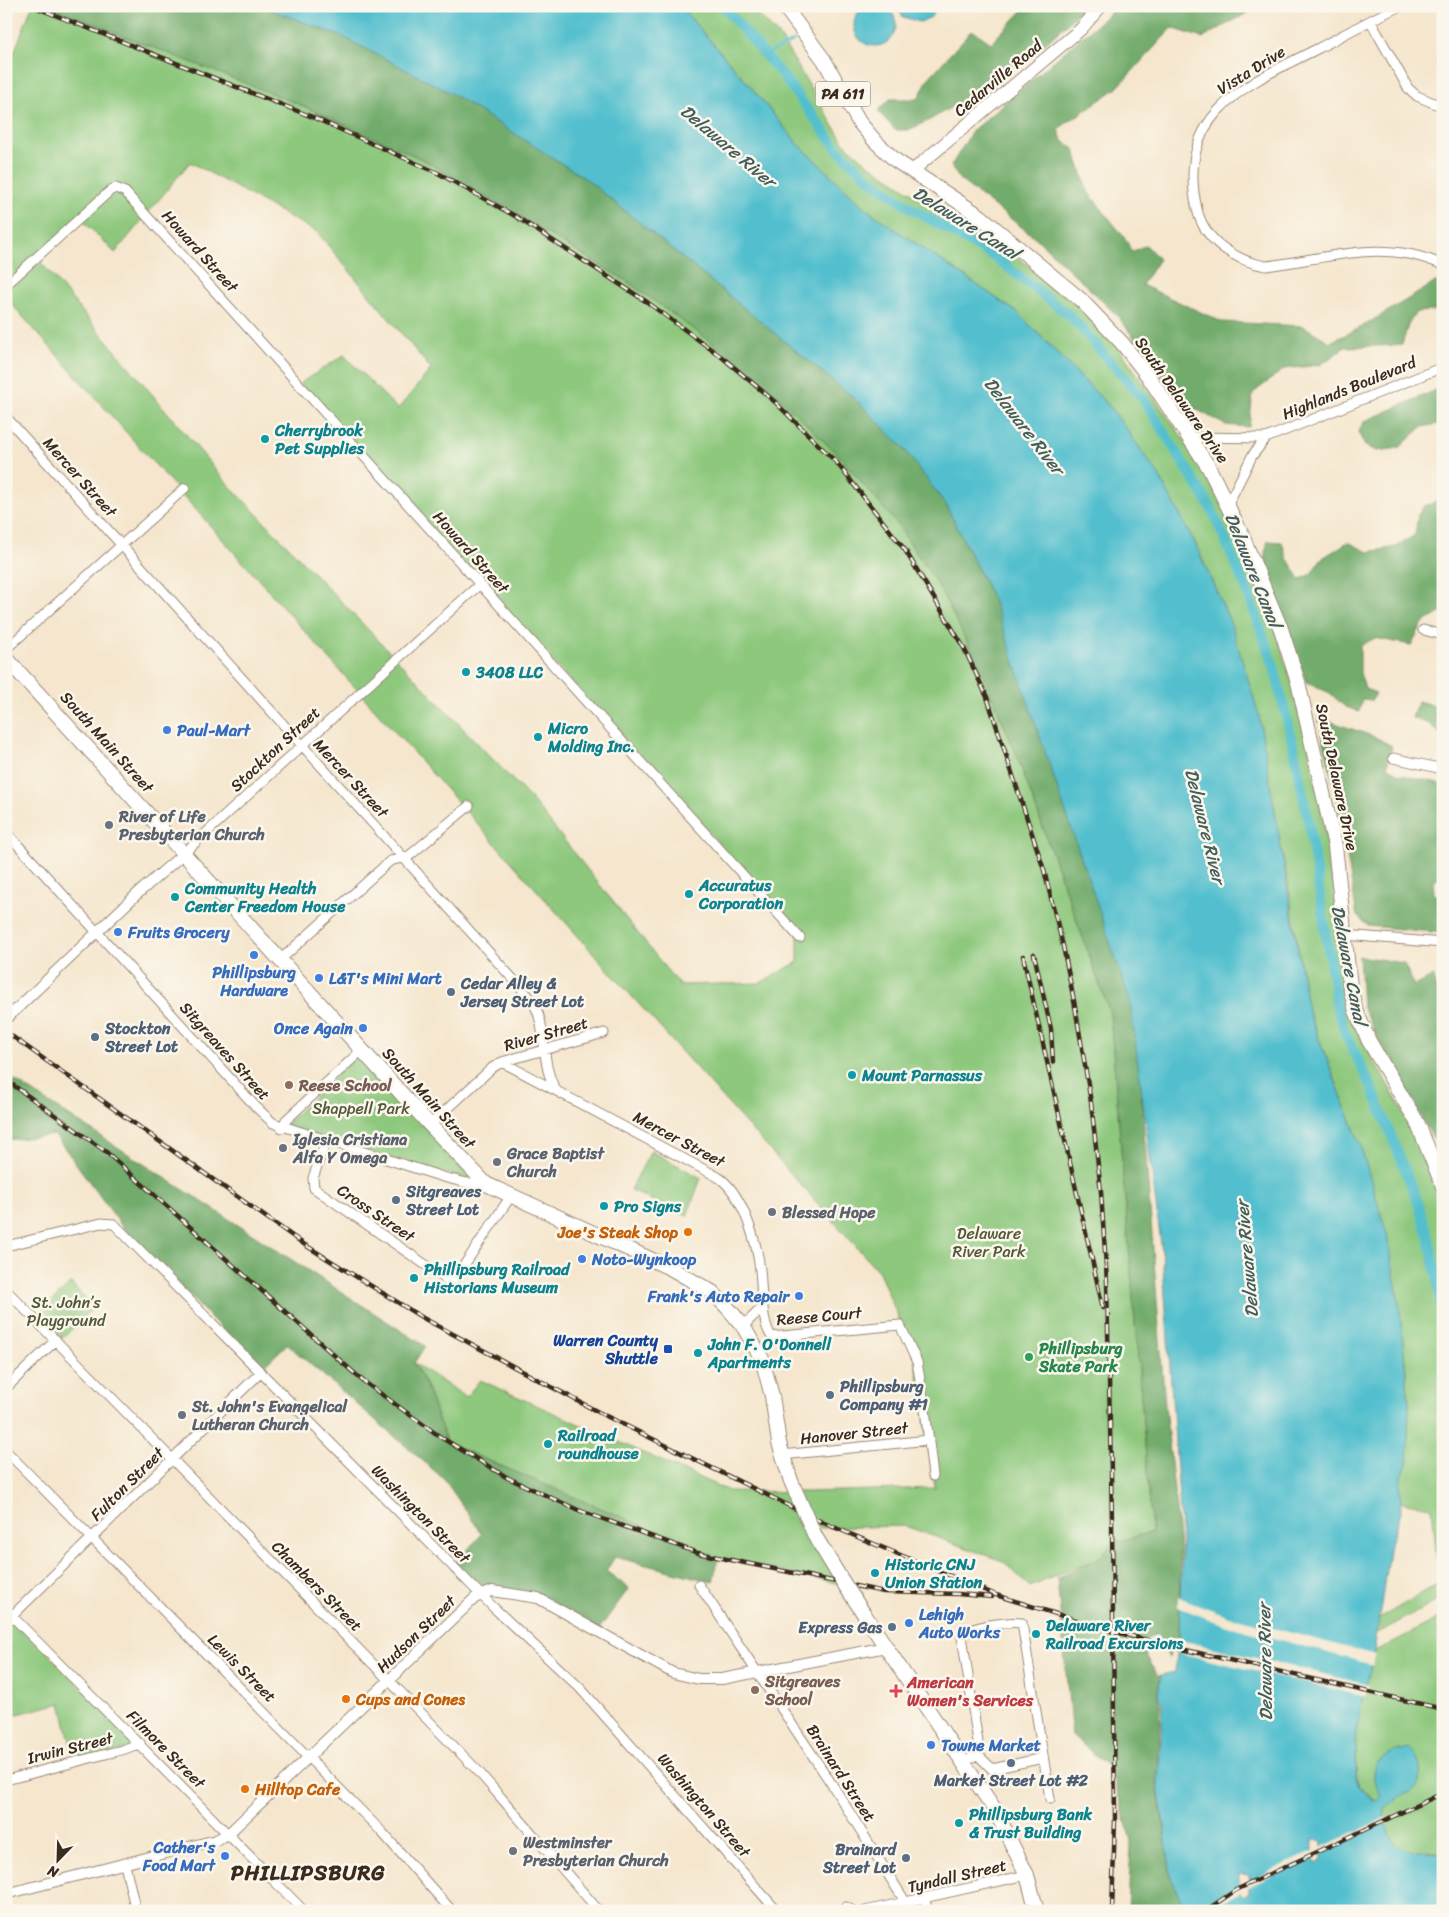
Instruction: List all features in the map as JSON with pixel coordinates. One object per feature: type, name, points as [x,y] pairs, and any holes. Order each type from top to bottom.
[{"type":"main road","name":"South Delaware Drive","points":[[784,6],[824,60],[867,132],[884,151],[980,216],[1081,300],[1130,353],[1190,437],[1208,466],[1228,504],[1281,629],[1298,682],[1335,846],[1352,993],[1363,1028],[1417,1122],[1443,1186]]},
{"type":"main road","name":"Cedarville Road","points":[[912,171],[1081,29],[1101,6]]},
{"type":"main road","name":"South Main Street","points":[[6,658],[430,1125],[486,1184],[672,1269],[712,1292],[743,1326],[767,1372],[782,1455],[815,1536],[864,1614],[996,1810],[1026,1875],[1037,1911]]},
{"type":"street","name":"Vista Drive","points":[[1401,6],[1281,67],[1241,90],[1219,108],[1204,127],[1193,158],[1193,193],[1198,213],[1217,242],[1239,260],[1248,263],[1266,266],[1373,250],[1416,254],[1443,265]]},
{"type":"street","points":[[1371,22],[1408,88],[1417,96],[1443,107]]},
{"type":"street","name":"Howard Street","points":[[6,285],[111,190],[118,188],[133,200],[800,938]]},
{"type":"street","name":"Highlands Boulevard","points":[[1190,437],[1266,438],[1443,367]]},
{"type":"street","name":"Mercer Street","points":[[6,417],[531,999],[538,1013],[550,1074],[556,1090]]},
{"type":"street","points":[[1228,504],[1252,456],[1266,438]]},
{"type":"street","points":[[6,649],[185,488]]},
{"type":"street","name":"Stockton Street","points":[[6,1019],[98,934],[136,895],[480,584]]},
{"type":"street","points":[[1423,630],[1443,634]]},
{"type":"street","points":[[1392,758],[1443,769]]},
{"type":"street","points":[[280,960],[390,861],[404,858],[469,806]]},
{"type":"street","name":"Sitgreaves Street","points":[[6,832],[256,1107],[273,1123],[282,1128],[467,1183],[486,1184]]},
{"type":"street","points":[[1345,934],[1443,942]]},
{"type":"street","name":"River Street","points":[[430,1125],[492,1068],[502,1062],[604,1033]]},
{"type":"street","points":[[282,1128],[286,1120],[362,1050]]},
{"type":"street","name":"Mercer Street","points":[[502,1062],[718,1177],[732,1187],[757,1249],[763,1307]]},
{"type":"street","name":"Cross Street","points":[[326,1141],[313,1178],[314,1188],[448,1281],[454,1280],[511,1196]]},
{"type":"street","name":"Washington Street","points":[[6,1246],[101,1223],[114,1224],[480,1594],[586,1695],[777,1911]]},
{"type":"street","name":"Chambers Street","points":[[6,1290],[478,1771],[599,1911]]},
{"type":"street","points":[[743,1326],[763,1307]]},
{"type":"street","name":"Reese Court","points":[[763,1307],[770,1335],[776,1338],[900,1325],[917,1362],[929,1440]]},
{"type":"street","points":[[6,1388],[56,1340]]},
{"type":"street","name":"Fulton Street","points":[[9,1613],[93,1539],[261,1372]]},
{"type":"street","points":[[929,1440],[933,1476]]},
{"type":"street","name":"Hanover Street","points":[[782,1455],[929,1440]]},
{"type":"street","name":"Lewis Street","points":[[6,1451],[399,1850],[452,1911]]},
{"type":"street","name":"Brainard Street","points":[[699,1585],[849,1811],[906,1903]]},
{"type":"street","name":"Hudson Street","points":[[6,1894],[124,1865],[228,1834],[480,1594],[492,1590],[538,1598],[673,1673],[710,1680],[886,1647]]},
{"type":"street","name":"Filmore Street","points":[[9,1613],[140,1743],[304,1911]]},
{"type":"street","points":[[1043,1758],[992,1769],[977,1754],[978,1742],[962,1641],[962,1636],[968,1630],[1022,1622],[1050,1799]]},
{"type":"street","name":"Irwin Street","points":[[6,1780],[124,1749],[140,1743]]},
{"type":"street","points":[[964,1763],[977,1754]]},
{"type":"street","points":[[124,1865],[136,1911]]},
{"type":"street","name":"Tyndall Street","points":[[867,1911],[1026,1875]]},
{"type":"street","points":[[925,1899],[927,1911]]},
{"type":"green space","name":"Delaware River Park","points":[[32,6],[47,6],[296,103],[424,160],[625,280],[725,352],[778,396],[842,459],[898,525],[939,587],[979,666],[1016,753],[1110,1013],[1152,1532],[1113,1543],[1099,1558],[1030,1587],[1003,1561],[905,1526],[812,1528],[840,1584],[718,1558],[447,1443],[426,1386],[414,1363],[466,1397],[480,1380],[729,1491],[807,1492],[935,1488],[915,1356],[879,1272],[6,298],[6,74]],"holes":[[[190,162],[317,232],[431,369],[398,409],[344,355],[299,384],[798,930],[798,962],[760,983],[679,985],[533,801],[227,483],[38,259],[82,220],[115,253]]]},
{"type":"green space","points":[[47,6],[261,6],[343,37],[449,92],[586,179],[854,398],[902,446],[946,505],[993,599],[1028,696],[1131,959],[1165,1406],[1180,1547],[1179,1637],[1173,1637],[1169,1658],[1157,1634],[1139,1643],[1158,1676],[1161,1675],[1157,1695],[1161,1706],[1157,1785],[1172,1882],[1186,1911],[1128,1911],[1131,1841],[1111,1769],[1072,1735],[1057,1579],[1099,1558],[1113,1543],[1152,1532],[1110,1013],[1016,753],[979,666],[939,587],[898,525],[842,459],[778,396],[725,352],[625,280],[424,160],[296,103]]},
{"type":"green space","points":[[680,6],[750,6],[780,37],[844,143],[868,164],[966,228],[970,218],[1081,309],[1120,350],[1197,458],[1226,510],[1274,627],[1294,690],[1308,745],[1328,845],[1349,1012],[1363,1041],[1413,1130],[1433,1175],[1443,1206],[1443,1611],[1441,1599],[1374,1635],[1377,1620],[1439,1583],[1432,1507],[1399,1502],[1400,1482],[1407,1463],[1409,1404],[1399,1302],[1360,1144],[1308,1011],[1286,871],[1231,625],[1194,541],[1158,474],[1111,408],[1018,313],[867,210],[797,143]]},
{"type":"green space","points":[[1027,6],[1086,6],[1043,46],[972,95],[928,121],[908,130],[895,130],[878,111],[890,99],[918,99],[928,79],[972,30],[991,43]]},
{"type":"green space","points":[[1116,6],[1260,6],[1202,38],[1172,28],[1117,88],[1058,129],[1062,140],[1074,149],[1088,192],[1128,242],[1131,252],[1146,245],[1159,259],[1142,285],[1222,322],[1303,326],[1330,342],[1360,328],[1441,279],[1443,310],[1416,312],[1408,325],[1402,345],[1345,347],[1320,365],[1284,369],[1253,393],[1249,427],[1225,425],[1178,399],[1118,316],[1036,238],[960,180],[951,166],[973,130]]},
{"type":"green space","points":[[1443,387],[1443,423],[1422,427],[1399,448],[1377,451],[1365,446],[1358,432],[1365,421]]},
{"type":"green space","points":[[1443,500],[1443,611],[1423,623],[1411,645],[1375,638],[1360,646],[1360,673],[1365,689],[1376,693],[1372,700],[1362,699],[1359,712],[1344,706],[1330,693],[1306,682],[1267,567],[1265,553],[1268,541],[1282,542],[1287,558],[1300,579],[1310,575],[1321,559],[1348,542],[1368,552],[1396,547],[1415,535],[1418,515],[1424,506]]},
{"type":"green space","points":[[1418,701],[1443,708],[1443,737],[1429,724],[1412,718]]},
{"type":"green space","points":[[1318,717],[1375,737],[1392,746],[1387,766],[1398,774],[1443,784],[1443,875],[1433,881],[1434,894],[1443,898],[1443,933],[1368,926],[1357,916],[1339,807]]},
{"type":"green space","points":[[1359,956],[1404,963],[1414,986],[1434,976],[1435,987],[1443,998],[1443,1159],[1439,1147],[1402,1087],[1362,1006]]},
{"type":"green space","name":"Shappell Park","points":[[362,1050],[486,1184],[282,1128]]},
{"type":"green space","points":[[6,1075],[425,1346],[414,1363],[426,1386],[447,1443],[718,1558],[713,1582],[615,1557],[606,1571],[629,1588],[597,1632],[540,1599],[480,1595],[451,1568],[482,1534],[444,1479],[287,1344],[261,1369],[124,1229],[55,1135],[6,1140]]},
{"type":"green space","points":[[651,1151],[701,1178],[687,1216],[630,1190]]},
{"type":"green space","name":"St. John’s Playground","points":[[71,1283],[94,1307],[63,1338],[39,1314]]},
{"type":"green space","points":[[6,1611],[140,1745],[75,1762],[61,1703],[6,1717]]},
{"type":"green space","points":[[1443,1616],[1443,1853],[1425,1851],[1415,1854],[1400,1847],[1395,1842],[1388,1831],[1384,1809],[1359,1786],[1356,1777],[1356,1731],[1374,1652]]},
{"type":"water","points":[[879,4],[887,7],[893,13],[896,25],[893,37],[887,43],[871,46],[863,43],[857,37],[854,21],[857,13],[863,7]]},
{"type":"water","name":"Delaware River","points":[[261,6],[680,6],[797,143],[867,210],[1018,313],[1111,408],[1158,474],[1194,541],[1231,624],[1259,715],[1308,1011],[1360,1144],[1387,1234],[1399,1302],[1409,1404],[1407,1463],[1400,1482],[1401,1512],[1390,1543],[1374,1652],[1356,1731],[1356,1777],[1359,1786],[1374,1801],[1379,1800],[1380,1795],[1375,1784],[1374,1772],[1379,1762],[1383,1757],[1394,1752],[1409,1748],[1413,1752],[1419,1763],[1419,1780],[1411,1792],[1400,1796],[1384,1809],[1386,1823],[1389,1834],[1401,1847],[1419,1852],[1443,1853],[1443,1911],[1186,1911],[1172,1882],[1158,1785],[1163,1706],[1158,1695],[1161,1675],[1175,1672],[1179,1637],[1182,1542],[1162,1252],[1130,1001],[993,599],[946,505],[902,446],[854,398],[586,179],[449,92],[343,37]],"holes":[[[1313,1840],[1322,1841],[1322,1859],[1317,1863],[1313,1858]],[[1239,1874],[1249,1875],[1249,1892],[1244,1896],[1239,1891]]]},
{"type":"water","points":[[896,6],[937,6],[931,17],[920,22],[903,17]]},
{"type":"pier","points":[[1178,1597],[1232,1617],[1375,1655],[1373,1665],[1225,1625],[1178,1607]]},
{"type":"pier","points":[[1176,1639],[1369,1685],[1366,1697],[1175,1652]]},
{"type":"pier","points":[[1387,1817],[1387,1821],[1320,1854],[1320,1848]]},
{"type":"pier","points":[[1315,1850],[1315,1856],[1246,1888],[1246,1883]]},
{"type":"pier","points":[[1242,1885],[1242,1891],[1208,1911],[1201,1911]]},
{"type":"waterway","name":"Delaware Canal","points":[[723,6],[782,75],[839,151],[871,180],[909,207],[993,256],[1071,317],[1144,400],[1211,508],[1246,588],[1274,667],[1294,749],[1310,830],[1337,1007],[1346,1036],[1372,1088],[1416,1197],[1429,1238],[1438,1282],[1443,1326]]},
{"type":"waterway","points":[[765,55],[794,41]]},
{"type":"railway","points":[[32,6],[310,116],[438,173],[515,216],[647,302],[723,358],[775,402],[837,463],[905,550],[964,648],[987,697],[1044,870],[1063,946],[1091,1102],[1101,1192],[1107,1282],[1115,1820],[1112,1911]]},
{"type":"railway","points":[[1034,954],[1051,1029],[1053,1062]]},
{"type":"railway","points":[[1023,956],[1103,1308]]},
{"type":"railway","points":[[6,1032],[305,1245],[423,1318],[602,1414],[824,1523],[996,1595],[1104,1629],[1177,1648],[1443,1709]]},
{"type":"railway","points":[[6,1080],[105,1151],[363,1381],[442,1438],[508,1478],[578,1510],[698,1553],[884,1592],[992,1597]]},
{"type":"railway","points":[[1205,1911],[1236,1890],[1443,1793]]},
{"type":"place","name":"Cherrybrook Pet Supplies","points":[[265,439]]},
{"type":"place","name":"3408 LLC","points":[[466,672]]},
{"type":"place","name":"Paul-Mart","points":[[167,730]]},
{"type":"place","name":"Micro Molding Inc.","points":[[538,737]]},
{"type":"place","name":"River of Life Presbyterian Church","points":[[109,825]]},
{"type":"place","name":"Accuratus Corporation","points":[[689,894]]},
{"type":"place","name":"Community Health Center Freedom House","points":[[175,897]]},
{"type":"place","name":"Fruits Grocery","points":[[118,932]]},
{"type":"place","name":"Phillipsburg Hardware","points":[[254,955]]},
{"type":"place","name":"L&T's Mini Mart","points":[[319,978]]},
{"type":"place","name":"Cedar Alley & Jersey Street Lot","points":[[451,992]]},
{"type":"place","name":"Once Again","points":[[363,1028]]},
{"type":"place","name":"Stockton Street Lot","points":[[95,1037]]},
{"type":"place","name":"Mount Parnassus","points":[[852,1075]]},
{"type":"place","name":"Reese School","points":[[289,1085]]},
{"type":"place","name":"Iglesia Cristiana Alfa Y Omega","points":[[283,1148]]},
{"type":"place","name":"Grace Baptist Church","points":[[497,1162]]},
{"type":"place","name":"Sitgreaves Street Lot","points":[[396,1200]]},
{"type":"place","name":"Pro Signs","points":[[604,1206]]},
{"type":"place","name":"Blessed Hope","points":[[772,1212]]},
{"type":"place","name":"Joe's Steak Shop","points":[[688,1232]]},
{"type":"place","name":"Noto-Wynkoop","points":[[582,1259]]},
{"type":"place","name":"Phillipsburg Railroad Historians Museum","points":[[414,1278]]},
{"type":"place","name":"Frank's Auto Repair","points":[[799,1296]]},
{"type":"place","name":"Warren County Shuttle","points":[[668,1349]]},
{"type":"place","name":"John F. O'Donnell Apartments","points":[[698,1353]]},
{"type":"place","name":"Phillipsburg Skate Park","points":[[1029,1357]]},
{"type":"place","name":"Phillipsburg Company #1","points":[[830,1395]]},
{"type":"place","name":"St. John's Evangelical Lutheran Church","points":[[182,1415]]},
{"type":"place","name":"Railroad roundhouse","points":[[548,1444]]},
{"type":"place","name":"Historic CNJ Union Station","points":[[875,1573]]},
{"type":"place","name":"Lehigh Auto Works","points":[[909,1623]]},
{"type":"place","name":"Express Gas","points":[[892,1627]]},
{"type":"place","name":"Delaware River Railroad Excursions","points":[[1036,1634]]},
{"type":"place","name":"Sitgreaves School","points":[[755,1690]]},
{"type":"place","name":"American Women's Services","points":[[896,1691]]},
{"type":"place","name":"Cups and Cones","points":[[346,1699]]},
{"type":"place","name":"Towne Market","points":[[931,1745]]},
{"type":"place","name":"Market Street Lot #2","points":[[1011,1763]]},
{"type":"place","name":"Hilltop Cafe","points":[[245,1789]]},
{"type":"place","name":"Phillipsburg Bank & Trust Building","points":[[959,1823]]},
{"type":"place","name":"Westminster Presbyterian Church","points":[[513,1851]]},
{"type":"place","name":"Cather's Food Mart","points":[[225,1856]]},
{"type":"place","name":"Brainard Street Lot","points":[[906,1858]]},
{"type":"district","name":"PHILLIPSBURG","points":[[308,1873]]}]
